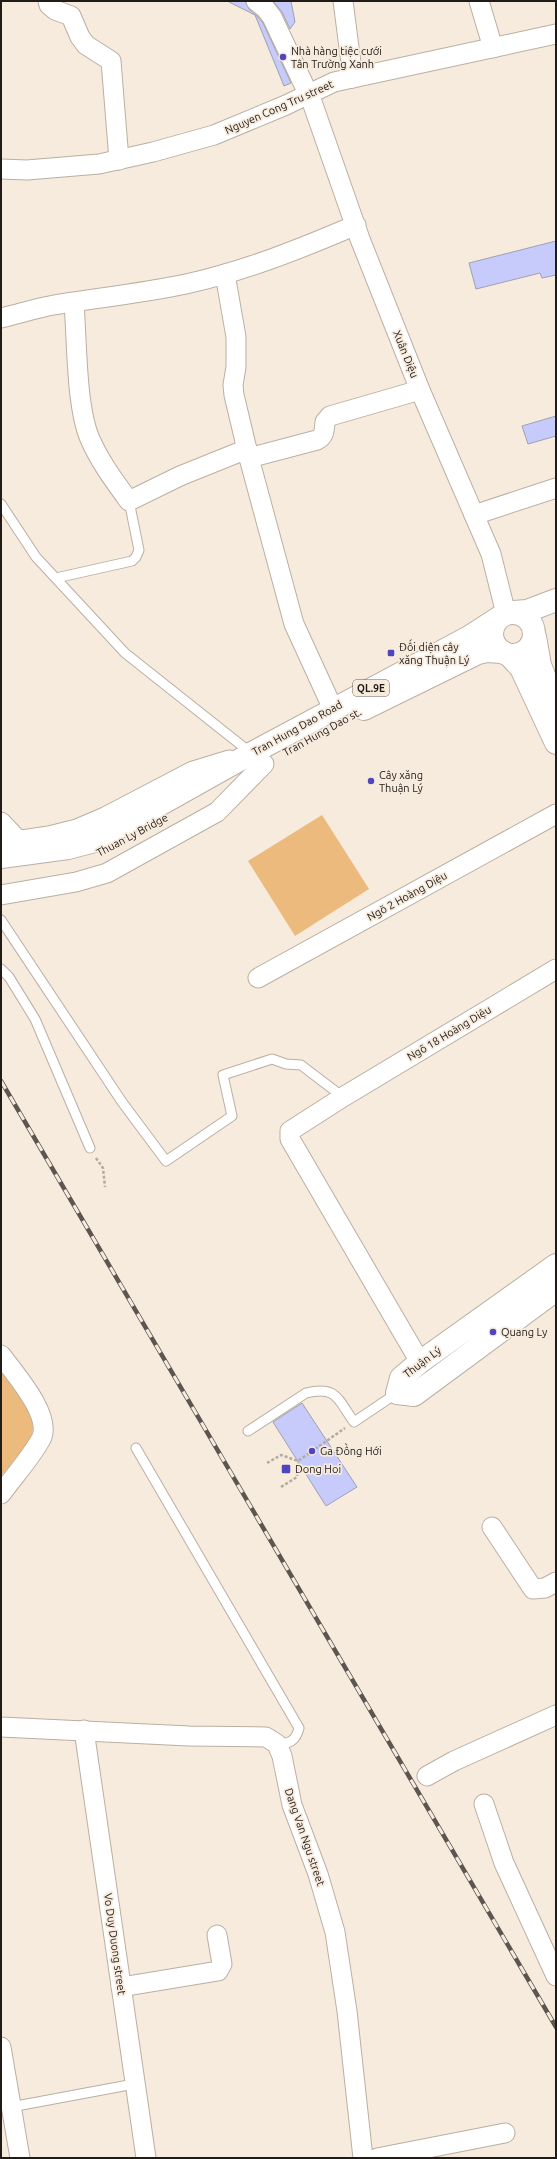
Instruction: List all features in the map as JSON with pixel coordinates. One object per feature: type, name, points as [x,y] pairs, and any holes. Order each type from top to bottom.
[{"type":"main road","points":[[556,600],[527,611],[506,614],[492,629],[492,636],[497,648],[521,668],[556,742]]},
{"type":"main road","points":[[506,654],[522,653],[532,644],[545,613],[556,605]]},
{"type":"main road","name":"Tran Hung Dao Road","points":[[253,761],[333,709],[469,637],[506,614]]},
{"type":"main road","points":[[506,614],[527,617],[535,634],[540,666],[556,706]]},
{"type":"main road","name":"Tran Hung Dao st.","points":[[253,761],[470,656],[486,651],[506,654]]},
{"type":"main road","name":"Thuan Ly Bridge","points":[[1,857],[68,848],[95,841],[253,761]]},
{"type":"main road","name":"Thuan Ly Bridge","points":[[1,871],[91,856],[107,849],[253,761]]},
{"type":"main road","name":"Thuận Lý","points":[[556,1265],[420,1362],[401,1378],[397,1394],[414,1395],[556,1290]]},
{"type":"street","points":[[48,1],[49,5],[55,10],[74,18],[80,37],[86,45],[111,61],[119,160]]},
{"type":"street","name":"Xuân Diệu","points":[[256,1],[265,8],[272,17],[308,94],[323,131],[356,225],[420,390],[491,554],[506,614]]},
{"type":"street","points":[[343,1],[353,78]]},
{"type":"street","points":[[478,1],[493,48]]},
{"type":"street","name":"Nguyen Cong Tru street","points":[[1,169],[27,170],[64,168],[119,160],[214,135],[334,82],[556,34]]},
{"type":"street","points":[[1,318],[53,305],[74,303],[186,284],[225,274],[301,249],[356,225]]},
{"type":"street","points":[[225,274],[236,337],[234,395],[248,453],[294,624],[333,709]]},
{"type":"street","points":[[74,303],[81,397],[86,427],[90,439],[106,470],[129,501],[185,474],[248,453],[317,440],[322,438],[324,422],[330,416],[420,390]]},
{"type":"street","points":[[474,515],[556,488]]},
{"type":"street","points":[[1,822],[10,842],[77,829],[105,817],[193,771],[253,761]]},
{"type":"street","points":[[1,895],[76,882],[106,873],[217,812],[253,761]]},
{"type":"street","name":"Ngõ 2 Hoàng Diệu","points":[[258,978],[556,814]]},
{"type":"street","name":"Ngõ 18 Hoàng Diệu","points":[[420,1362],[290,1140],[290,1131],[343,1097],[556,969]]},
{"type":"street","points":[[1,1355],[33,1399],[44,1423],[42,1438],[1,1494]]},
{"type":"street","points":[[492,1527],[533,1589],[546,1588],[556,1582]]},
{"type":"street","points":[[428,1776],[454,1761],[556,1715]]},
{"type":"street","points":[[1,1727],[189,1736],[266,1737],[277,1744]]},
{"type":"street","name":"Vo Duy Duong street","points":[[84,1730],[134,2084],[146,2158]]},
{"type":"street","name":"Dang Van Ngu street","points":[[277,1744],[282,1756],[292,1805],[318,1874],[335,1932],[346,2011],[363,2158]]},
{"type":"street","points":[[484,1804],[504,1863],[554,1970]]},
{"type":"street","points":[[121,1987],[218,1971],[222,1964],[217,1935]]},
{"type":"street","points":[[1,2051],[20,2158]]},
{"type":"street","points":[[377,2158],[505,2133]]},
{"type":"lane","points":[[56,578],[132,562],[136,557],[138,550],[129,501]]},
{"type":"lane","points":[[1,504],[26,544],[125,653],[253,761]]},
{"type":"lane","points":[[1,920],[122,1102],[166,1161],[232,1116],[224,1074],[272,1059],[286,1064],[302,1064],[343,1097]]},
{"type":"lane","points":[[1,969],[9,977],[35,1019],[90,1148]]},
{"type":"lane","points":[[248,1431],[306,1394],[322,1390],[333,1393],[354,1422],[397,1394]]},
{"type":"lane","points":[[136,1448],[299,1728],[297,1737],[292,1741],[277,1744]]},
{"type":"lane","points":[[11,2107],[134,2084]]},
{"type":"path","points":[[90,1148],[103,1168],[105,1188]]},
{"type":"path","points":[[298,1461],[354,1422]]},
{"type":"path","points":[[268,1464],[281,1455],[298,1461]]},
{"type":"path","points":[[281,1487],[297,1477],[298,1461]]},
{"type":"shaded area","points":[[322,815],[369,889],[295,936],[248,861]]},
{"type":"shaded area","points":[[1,1369],[24,1399],[32,1417],[33,1426],[32,1434],[27,1443],[1,1476]]},
{"type":"building","points":[[227,1],[245,1],[249,9],[257,16],[263,23],[291,83],[284,86],[255,15]]},
{"type":"building","points":[[273,1],[291,1],[295,22],[290,29],[282,12]]},
{"type":"building","points":[[556,241],[556,275],[542,278],[540,273],[476,289],[469,263]]},
{"type":"building","points":[[556,416],[556,436],[528,444],[522,426]]},
{"type":"building","name":"Ga Đồng Hới","points":[[302,1403],[357,1487],[326,1506],[273,1422]]},
{"type":"railway","points":[[1,1081],[556,2027]]},
{"type":"place","name":"Nhà hàng tiệc cưới Tân Trường Xanh","points":[[283,57]]},
{"type":"place","name":"Đối diện cây xăng Thuận Lý","points":[[391,653]]},
{"type":"place","name":"Cây xăng Thuận Lý","points":[[371,781]]},
{"type":"place","name":"Quang Ly","points":[[493,1332]]},
{"type":"place","name":"Ga Đồng Hới","points":[[312,1451]]},
{"type":"place","name":"Dong Hoi","points":[[286,1469]]}]
